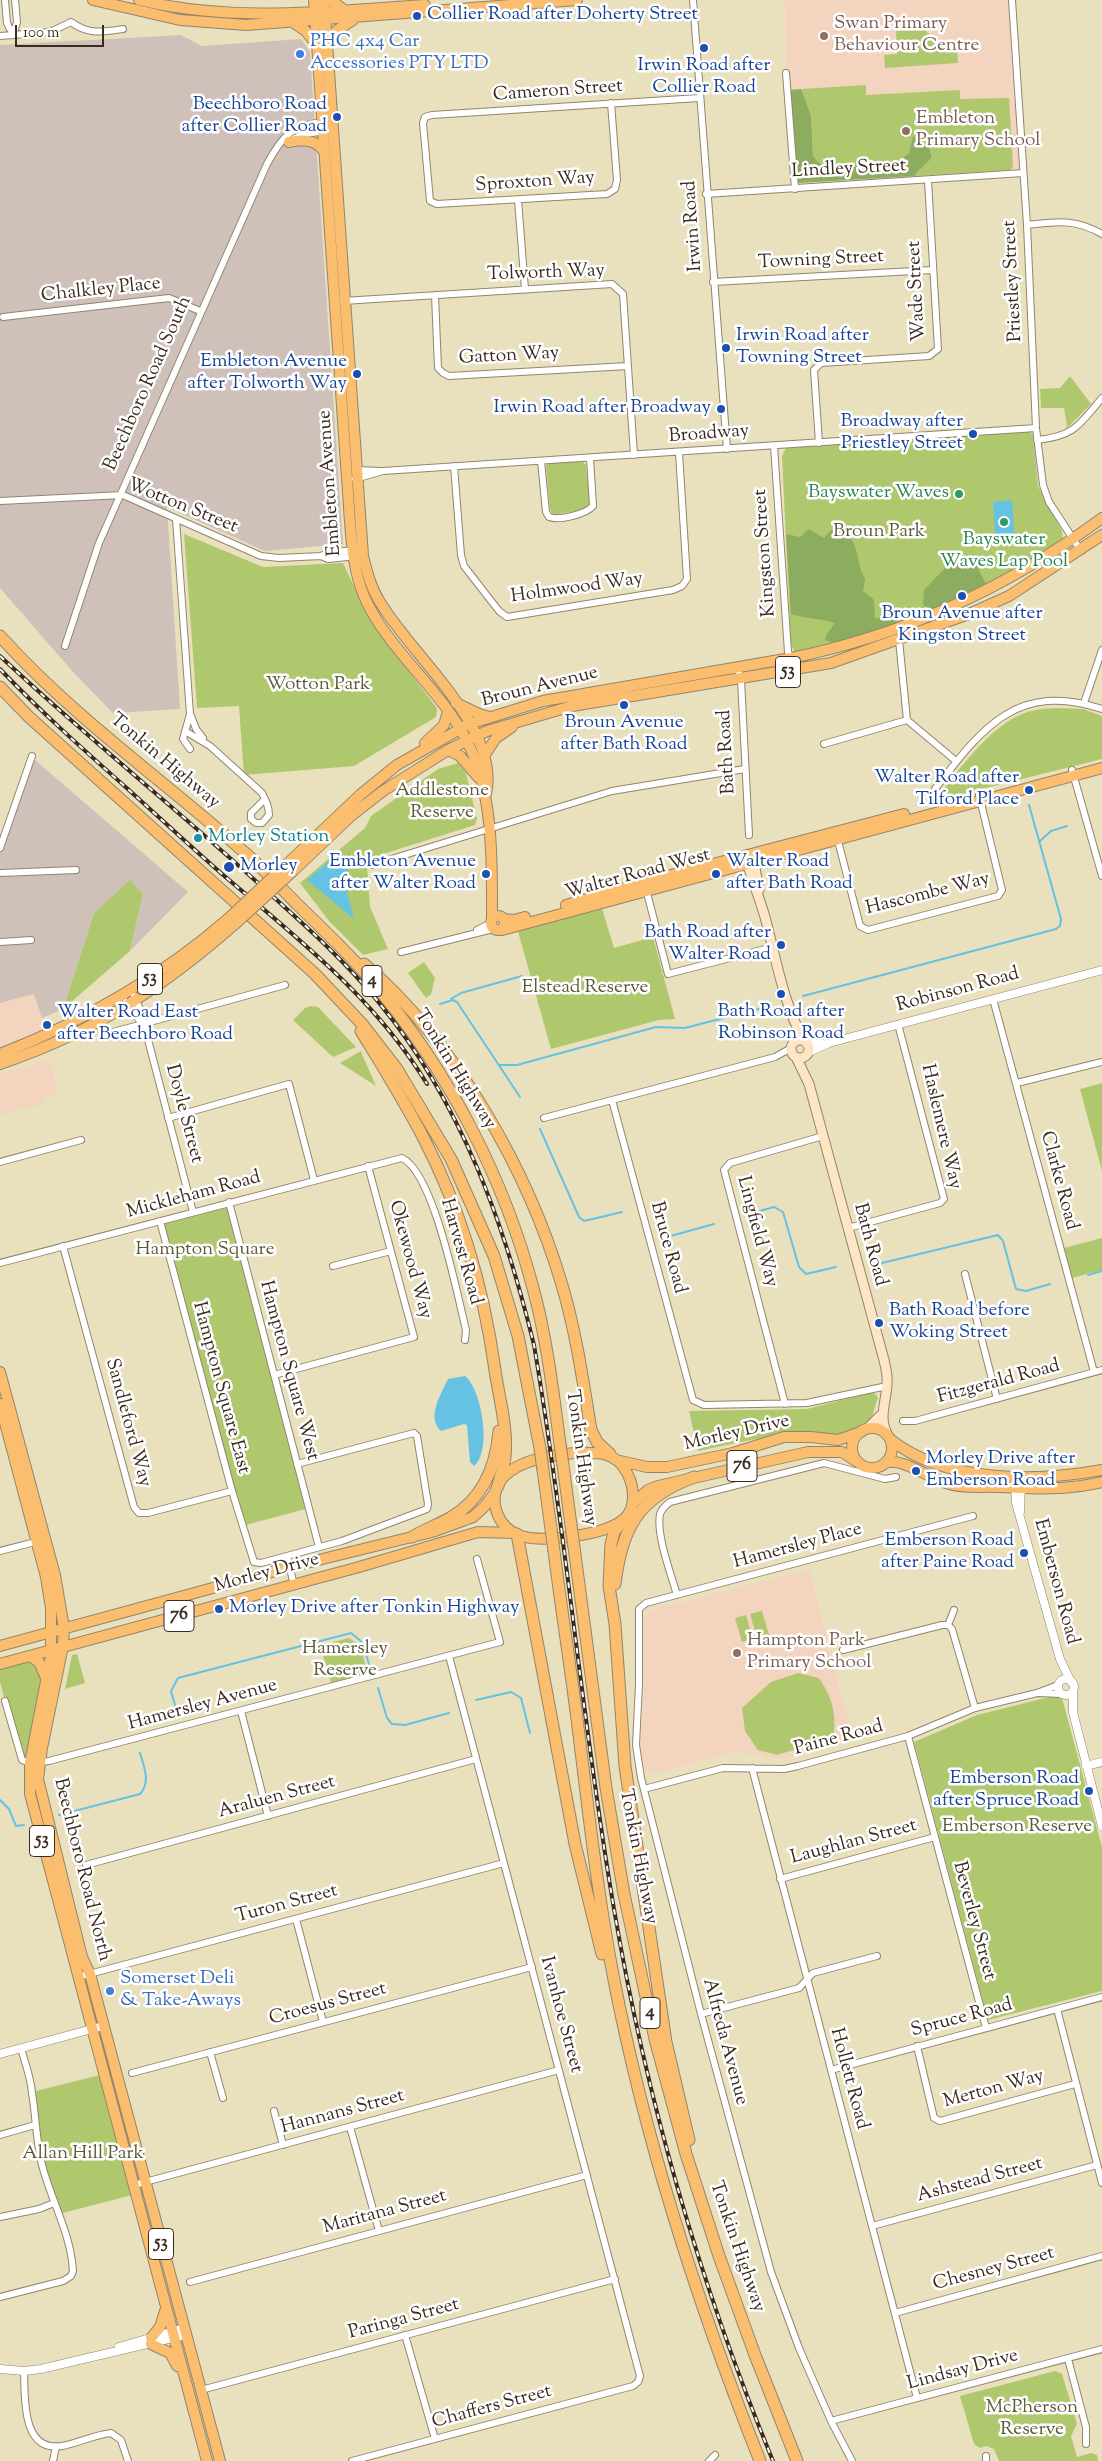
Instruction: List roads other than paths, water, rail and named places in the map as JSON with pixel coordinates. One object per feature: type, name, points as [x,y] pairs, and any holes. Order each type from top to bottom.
[{"type":"highway","name":"Tonkin Highway","points":[[0,636],[72,709],[246,853],[362,969],[407,1025],[451,1091],[481,1148],[510,1214],[534,1289],[547,1352],[572,1525],[606,1788],[624,1894],[655,2039],[686,2154],[711,2232],[755,2355],[797,2461]]},
{"type":"highway","name":"Tonkin Highway","points":[[0,687],[29,717],[315,974],[364,1025],[398,1069],[431,1123],[470,1197],[494,1256],[507,1295],[526,1370],[540,1448],[597,1884],[629,2052],[679,2234],[725,2369],[760,2461]]},
{"type":"highway","points":[[316,923],[378,975],[424,1027],[476,1098],[513,1162],[539,1219],[562,1287],[574,1333],[591,1430],[597,1442],[615,1457]]},
{"type":"highway","points":[[343,1003],[401,1096],[425,1140],[442,1179],[480,1292],[491,1340],[504,1416],[505,1458],[497,1488]]},
{"type":"highway","points":[[412,1538],[454,1515],[471,1502],[484,1485],[494,1466],[498,1445],[499,1392]]},
{"type":"highway","points":[[612,1604],[618,1554],[638,1514],[660,1493],[694,1477]]},
{"type":"highway","points":[[622,1521],[614,1532],[611,1544],[609,1576],[625,1766],[666,2042],[711,2232]]},
{"type":"highway","points":[[516,1534],[575,1844],[608,1979],[629,2052]]},
{"type":"main road","points":[[93,0],[180,20],[230,25],[293,23],[344,10],[577,0]]},
{"type":"main road","points":[[139,0],[181,9],[234,14],[356,18],[496,0]]},
{"type":"main road","points":[[314,0],[320,16],[328,126]]},
{"type":"main road","points":[[320,16],[324,0]]},
{"type":"main road","points":[[331,0],[344,10]]},
{"type":"main road","points":[[322,47],[336,31],[356,18]]},
{"type":"main road","points":[[293,23],[302,27],[322,47]]},
{"type":"main road","name":"Embleton Avenue","points":[[328,126],[325,154],[344,429],[352,475],[359,555],[378,600],[397,628],[455,702],[464,726],[484,756],[489,781],[485,795]]},
{"type":"main road","name":"Embleton Avenue","points":[[328,126],[338,183],[353,404],[352,475]]},
{"type":"main road","points":[[285,143],[306,140],[314,142],[321,146],[325,154]]},
{"type":"main road","points":[[329,205],[334,202],[338,183]]},
{"type":"main road","points":[[344,429],[349,423],[353,404]]},
{"type":"main road","name":"Broun Avenue","points":[[291,867],[360,795],[409,757],[464,726],[490,716],[543,701],[828,651],[965,601],[1002,583],[1074,539],[1102,518]]},
{"type":"main road","name":"Broun Avenue","points":[[0,1064],[62,1041],[193,960],[291,867],[382,791],[448,750],[472,738],[523,719],[572,706],[741,680],[831,663],[970,614],[1009,596],[1081,551],[1102,535]]},
{"type":"main road","name":"Embleton Avenue","points":[[359,555],[362,562],[359,564],[360,586],[368,605],[448,712],[464,726]]},
{"type":"main road","points":[[388,634],[397,628]]},
{"type":"main road","points":[[455,702],[479,714],[490,716]]},
{"type":"main road","points":[[409,757],[444,725],[448,712]]},
{"type":"main road","points":[[484,756],[496,738],[523,719]]},
{"type":"main road","name":"Embleton Avenue","points":[[472,738],[485,795],[497,923]]},
{"type":"main road","points":[[448,750],[466,761],[482,783]]},
{"type":"main road","name":"Walter Road West","points":[[1073,773],[1102,762]]},
{"type":"main road","name":"Walter Road West","points":[[497,923],[750,859],[1073,773],[1102,768]]},
{"type":"main road","name":"Bath Road","points":[[750,859],[793,1021],[805,1042]]},
{"type":"main road","name":"Broun Avenue","points":[[0,1054],[130,999]]},
{"type":"main road","name":"Bath Road","points":[[793,1021],[793,1051],[809,1084],[888,1375],[881,1414],[882,1422],[889,1437]]},
{"type":"main road","name":"Robinson Road","points":[[805,1042],[799,1040],[793,1051],[808,1054]]},
{"type":"main road","points":[[805,1042],[808,1054]]},
{"type":"main road","name":"Bath Road","points":[[808,1054],[809,1084]]},
{"type":"main road","name":"Beechboro Road North","points":[[0,1372],[41,1541],[50,1596],[52,1650],[30,1794],[208,2461]]},
{"type":"main road","name":"Beechboro Road North","points":[[0,1404],[57,1589],[64,1628],[63,1646],[34,1762],[40,1792],[62,1869],[82,1957],[90,1974],[220,2461]]},
{"type":"main road","points":[[881,1414],[853,1442],[852,1449],[856,1461],[867,1468],[880,1467],[893,1461],[900,1462],[936,1480],[952,1485],[1018,1489],[1060,1489],[1102,1482]]},
{"type":"main road","points":[[864,1430],[880,1430],[910,1454],[964,1471],[1018,1477],[1056,1477],[1102,1470]]},
{"type":"main road","name":"Morley Drive","points":[[615,1457],[647,1467],[667,1467],[733,1453],[784,1437],[838,1440],[864,1430]]},
{"type":"main road","points":[[886,1464],[892,1452],[889,1437]]},
{"type":"main road","name":"Morley Drive","points":[[633,1504],[652,1488],[808,1452],[842,1452],[856,1461]]},
{"type":"main road","name":"76","points":[[497,1488],[512,1470],[539,1459],[575,1453],[615,1457]]},
{"type":"main road","points":[[615,1457],[630,1479],[633,1504]]},
{"type":"main road","points":[[497,1488],[495,1505],[498,1516],[505,1526],[516,1534]]},
{"type":"main road","name":"Morley Drive","points":[[0,1646],[290,1567],[412,1538],[473,1517],[484,1507],[497,1488]]},
{"type":"main road","name":"76","points":[[516,1534],[538,1538],[570,1536],[601,1529],[622,1521],[630,1513],[633,1504]]},
{"type":"main road","name":"Morley Drive","points":[[0,1664],[294,1585],[478,1532],[516,1534]]},
{"type":"main road","points":[[57,1589],[71,1618],[80,1624]]},
{"type":"main road","points":[[30,1656],[39,1662],[47,1679]]},
{"type":"main road","points":[[166,2307],[160,2326],[151,2341],[170,2353],[185,2380]]},
{"type":"street","points":[[5,0],[7,23],[13,34]]},
{"type":"street","points":[[13,34],[17,22],[15,0]]},
{"type":"street","name":"Irwin Road","points":[[693,0],[706,194],[727,449]]},
{"type":"street","name":"Priestley Street","points":[[1012,0],[1027,225],[1037,440],[1043,485],[1049,502],[1081,551]]},
{"type":"street","points":[[0,36],[50,32],[71,22],[81,30],[94,33],[123,29]]},
{"type":"street","points":[[786,73],[795,189]]},
{"type":"street","name":"Cameron Street","points":[[430,201],[425,117],[432,115],[699,98]]},
{"type":"street","name":"Sproxton Way","points":[[430,201],[437,204],[607,194],[615,189],[617,180],[611,103]]},
{"type":"street","points":[[285,143],[299,135],[328,126]]},
{"type":"street","name":"Beechboro Road South","points":[[66,646],[99,543],[119,495],[267,164],[285,143]]},
{"type":"street","name":"Lindley Street","points":[[706,194],[1023,173]]},
{"type":"street","name":"Wade Street","points":[[819,443],[814,370],[821,363],[929,356],[938,349],[928,180]]},
{"type":"street","points":[[518,200],[525,289]]},
{"type":"street","points":[[1027,225],[1069,221],[1086,225],[1102,234]]},
{"type":"street","name":"Towning Street","points":[[713,282],[932,270]]},
{"type":"street","name":"Tolworth Way","points":[[335,302],[612,284],[623,294],[634,455]]},
{"type":"street","name":"Gatton Way","points":[[435,295],[438,368],[443,374],[449,376],[628,366]]},
{"type":"street","name":"Chalkley Place","points":[[3,317],[169,298],[200,311]]},
{"type":"street","points":[[1037,440],[1060,437],[1074,430],[1102,398]]},
{"type":"street","name":"Broadway","points":[[352,475],[454,466],[679,453],[1036,428]]},
{"type":"street","name":"Kingston Street","points":[[774,446],[788,652],[792,658]]},
{"type":"street","name":"Holmwood Way","points":[[454,466],[461,556],[464,566],[499,611],[507,617],[673,590],[682,586],[687,579],[679,453]]},
{"type":"street","points":[[542,461],[546,512],[554,518],[582,513],[593,506],[590,458]]},
{"type":"street","name":"Wotton Street","points":[[0,501],[119,495],[261,556],[274,558],[321,556],[327,554],[359,555]]},
{"type":"street","points":[[176,519],[190,714],[196,729],[210,746],[262,793],[265,799]]},
{"type":"street","points":[[899,640],[907,720],[956,761]]},
{"type":"street","points":[[1084,703],[1102,650]]},
{"type":"street","name":"Bath Road","points":[[737,667],[741,680],[749,835]]},
{"type":"street","points":[[935,789],[980,732],[1007,713],[1030,704],[1054,700],[1084,703],[1102,709]]},
{"type":"street","points":[[190,714],[184,731],[184,743],[190,749]]},
{"type":"street","points":[[824,744],[907,720]]},
{"type":"street","points":[[184,731],[210,746]]},
{"type":"street","points":[[0,848],[32,756]]},
{"type":"street","points":[[372,865],[488,827],[612,791],[745,769]]},
{"type":"street","points":[[1073,773],[1102,876]]},
{"type":"street","name":"Hascombe Way","points":[[836,836],[860,926],[868,930],[998,896],[1002,890],[980,798]]},
{"type":"street","points":[[0,873],[76,870]]},
{"type":"street","points":[[645,886],[668,974],[773,947]]},
{"type":"street","name":"Walter Road West","points":[[401,952],[469,934],[497,923]]},
{"type":"street","points":[[0,942],[31,940]]},
{"type":"street","name":"Robinson Road","points":[[808,1054],[823,1044],[1102,970]]},
{"type":"street","points":[[106,1034],[285,985]]},
{"type":"street","name":"Doyle Street","points":[[130,999],[143,1025],[193,1212]]},
{"type":"street","name":"Clarke Road","points":[[993,999],[1094,1372]]},
{"type":"street","name":"Haslemere Way","points":[[848,1228],[940,1203],[944,1199],[898,1024]]},
{"type":"street","name":"Robinson Road","points":[[805,1042],[823,1044]]},
{"type":"street","name":"Robinson Road","points":[[544,1118],[793,1051]]},
{"type":"street","points":[[1017,1083],[1102,1062]]},
{"type":"street","points":[[168,1118],[289,1084],[314,1180]]},
{"type":"street","name":"Bruce Road","points":[[612,1100],[690,1394],[695,1403],[704,1405],[785,1404]]},
{"type":"street","name":"Lingfield Way","points":[[785,1404],[724,1170],[730,1163],[823,1136]]},
{"type":"street","points":[[0,1162],[80,1140]]},
{"type":"street","name":"Mickleham Road","points":[[0,1263],[396,1158]]},
{"type":"street","name":"Harvest Road","points":[[396,1158],[406,1160],[414,1167],[438,1218],[466,1330],[465,1340]]},
{"type":"street","name":"Okewood Way","points":[[274,1375],[414,1337],[368,1166]]},
{"type":"street","name":"Hampton Square West","points":[[229,1202],[319,1547]]},
{"type":"street","name":"Hampton Square East","points":[[160,1221],[232,1491],[254,1562],[261,1563],[287,1556]]},
{"type":"street","name":"Sandleford Way","points":[[63,1246],[134,1507],[139,1513],[148,1513],[232,1491]]},
{"type":"street","points":[[333,1266],[391,1251]]},
{"type":"street","points":[[964,1274],[997,1399]]},
{"type":"street","name":"Fitzgerald Road","points":[[903,1421],[915,1421],[1102,1370]]},
{"type":"street","points":[[785,1404],[819,1402],[887,1386]]},
{"type":"street","points":[[294,1585],[287,1556],[342,1541],[427,1509],[428,1504],[417,1436],[410,1433],[297,1464]]},
{"type":"street","points":[[677,1594],[661,1530],[660,1514],[664,1506],[670,1502],[824,1463],[886,1479],[896,1477]]},
{"type":"street","name":"Emberson Road","points":[[1018,1477],[1020,1514],[1060,1660],[1071,1682]]},
{"type":"street","name":"Hamersley Place","points":[[638,1615],[642,1605],[677,1594],[973,1516]]},
{"type":"street","points":[[0,1551],[41,1541]]},
{"type":"street","name":"Hamersley Avenue","points":[[34,1762],[61,1759],[500,1642],[477,1558]]},
{"type":"street","points":[[948,1625],[954,1610]]},
{"type":"street","name":"Alfreda Avenue","points":[[638,1615],[639,1684],[636,1745],[644,1789],[701,2014],[771,2272],[799,2348],[852,2461]]},
{"type":"street","points":[[843,1650],[948,1625],[952,1629],[975,1708]]},
{"type":"street","name":"Ivanhoe Street","points":[[449,1656],[640,2371],[638,2382]]},
{"type":"street","name":"Emberson Road","points":[[1059,1684],[1060,1660]]},
{"type":"street","points":[[1073,1712],[1058,1689],[1059,1684],[1066,1680],[1071,1682],[1073,1712],[1102,1826]]},
{"type":"street","name":"Paine Road","points":[[644,1789],[723,1768],[784,1769],[798,1766],[908,1736],[975,1708],[1036,1693],[1059,1684]]},
{"type":"street","points":[[1062,1694],[1068,1695],[1073,1691]]},
{"type":"street","name":"Paine Road","points":[[1036,1693],[1062,1694]]},
{"type":"street","points":[[6,1701],[20,1757],[25,1762],[34,1762]]},
{"type":"street","points":[[241,1711],[268,1816]]},
{"type":"street","name":"Beverley Street","points":[[908,1736],[986,2028]]},
{"type":"street","name":"Araluen Street","points":[[86,1865],[476,1759]]},
{"type":"street","points":[[1086,1766],[1102,1762]]},
{"type":"street","name":"Hollett Road","points":[[752,1768],[917,2398]]},
{"type":"street","name":"Laughlan Street","points":[[780,1879],[935,1837]]},
{"type":"street","name":"Turon Street","points":[[78,1977],[504,1863]]},
{"type":"street","points":[[296,1919],[323,2022]]},
{"type":"street","points":[[701,2014],[799,1988],[813,1973],[876,1956]]},
{"type":"street","name":"Croesus Street","points":[[132,2073],[532,1967]]},
{"type":"street","name":"Spruce Road","points":[[831,2070],[1102,1997]]},
{"type":"street","points":[[1056,2009],[1102,2183]]},
{"type":"street","points":[[0,2054],[103,2026]]},
{"type":"street","name":"Merton Way","points":[[917,2046],[934,2118],[940,2121],[1075,2084]]},
{"type":"street","points":[[0,2297],[63,2281],[71,2276],[73,2265],[62,2219],[54,2202],[41,2162],[32,2092],[21,2048]]},
{"type":"street","points":[[210,2052],[223,2098]]},
{"type":"street","name":"Hannans Street","points":[[134,2185],[559,2070]]},
{"type":"street","points":[[274,2111],[283,2145]]},
{"type":"street","points":[[0,2135],[35,2125]]},
{"type":"street","points":[[350,2127],[379,2231]]},
{"type":"street","name":"Ashstead Street","points":[[872,2226],[1097,2165]]},
{"type":"street","name":"Maritana Street","points":[[190,2282],[587,2175]]},
{"type":"street","points":[[0,2217],[39,2209],[54,2202]]},
{"type":"street","name":"Chesney Street","points":[[894,2312],[1102,2256]]},
{"type":"street","name":"Paringa Street","points":[[201,2390],[615,2279]]},
{"type":"street","points":[[0,2369],[24,2371],[49,2368],[185,2332]]},
{"type":"street","points":[[405,2335],[435,2439]]},
{"type":"street","name":"Lindsay Drive","points":[[832,2421],[1102,2349]]},
{"type":"street","points":[[1068,2359],[1086,2427],[1086,2444]]},
{"type":"street","points":[[24,2371],[28,2424],[41,2442],[56,2446],[111,2433],[121,2440],[128,2461]]},
{"type":"street","name":"Chaffers Street","points":[[352,2461],[633,2386],[638,2382]]},
{"type":"street","points":[[53,2461],[56,2446]]},
{"type":"street","points":[[709,2461],[715,2455]]},
{"type":"water","name":"Bayswater Waves Lap Pool","points":[[1012,500],[1015,543],[996,544],[993,502]]},
{"type":"water","points":[[335,856],[348,861],[347,893],[354,919],[307,880]]},
{"type":"water","points":[[465,1376],[476,1393],[483,1420],[483,1447],[480,1458],[474,1466],[470,1462],[467,1425],[464,1424],[441,1431],[435,1419],[436,1405],[448,1379]]},
{"type":"waterway","points":[[803,996],[1056,929],[1060,926],[1061,919],[1029,805]]},
{"type":"waterway","points":[[1039,842],[1051,831],[1067,826]]},
{"type":"waterway","points":[[451,999],[461,993],[522,976]]},
{"type":"waterway","points":[[440,1004],[453,1000],[457,1002],[520,1097]]},
{"type":"waterway","points":[[499,1065],[517,1065],[656,1027],[685,1028],[766,1007]]},
{"type":"waterway","points":[[540,1129],[579,1217],[584,1221],[622,1212]]},
{"type":"waterway","points":[[753,1213],[774,1207],[783,1212],[799,1267],[806,1274],[836,1267]]},
{"type":"waterway","points":[[667,1237],[714,1224]]},
{"type":"waterway","points":[[882,1263],[998,1235],[1003,1241],[1016,1289],[1026,1291],[1050,1284]]},
{"type":"waterway","points":[[1088,1275],[1102,1271]]},
{"type":"waterway","points":[[177,1712],[171,1691],[178,1678],[351,1633],[362,1642],[369,1664]]},
{"type":"waterway","points":[[378,1688],[387,1718],[392,1724],[405,1725],[449,1713]]},
{"type":"waterway","points":[[476,1700],[511,1692],[521,1698],[530,1733]]},
{"type":"waterway","points":[[59,1815],[140,1794],[146,1779],[140,1753]]},
{"type":"waterway","points":[[0,1800],[9,1809],[16,1826],[24,1825]]},
{"type":"railway","points":[[0,656],[66,716],[236,863],[341,960],[380,1004],[409,1042],[434,1082],[476,1166],[509,1254],[534,1345],[556,1486],[592,1768],[614,1909],[642,2050],[678,2190],[699,2258],[722,2327],[773,2461]]},
{"type":"railway","points":[[0,669],[31,701],[210,864],[333,971],[384,1024],[427,1084]]},
{"type":"place","name":"Collier Road after Doherty Street","points":[[417,16]]},
{"type":"place","name":"Swan Primary Behaviour Centre","points":[[824,36]]},
{"type":"place","name":"Irwin Road after Collier Road","points":[[704,48]]},
{"type":"place","name":"PHC 4x4 Car Accessories PTY LTD","points":[[300,54]]},
{"type":"place","name":"Beechboro Road after Collier Road","points":[[337,117]]},
{"type":"place","name":"Embleton Primary School","points":[[906,131]]},
{"type":"place","name":"Irwin Road after Towning Street","points":[[726,348]]},
{"type":"place","name":"Embleton Avenue after Tolworth Way","points":[[357,374]]},
{"type":"place","name":"Irwin Road after Broadway","points":[[721,409]]},
{"type":"place","name":"Broadway after Priestley Street","points":[[973,434]]},
{"type":"place","name":"Bayswater Waves","points":[[959,494]]},
{"type":"place","name":"Bayswater Waves Lap Pool","points":[[1004,522]]},
{"type":"place","name":"Broun Avenue after Kingston Street","points":[[962,596]]},
{"type":"place","name":"Broun Avenue after Bath Road","points":[[624,705]]},
{"type":"place","name":"Walter Road after Tilford Place","points":[[1029,790]]},
{"type":"place","name":"Morley Station","points":[[198,838]]},
{"type":"place","name":"Morley","points":[[229,867]]},
{"type":"place","name":"Embleton Avenue after Walter Road","points":[[486,874]]},
{"type":"place","name":"Walter Road after Bath Road","points":[[716,874]]},
{"type":"place","name":"Bath Road after Walter Road","points":[[781,945]]},
{"type":"place","name":"Bath Road after Robinson Road","points":[[781,994]]},
{"type":"place","name":"Walter Road East after Beechboro Road","points":[[47,1025]]},
{"type":"place","name":"Bath Road before Woking Street","points":[[879,1323]]},
{"type":"place","name":"Morley Drive after Emberson Road","points":[[916,1471]]},
{"type":"place","name":"Emberson Road after Paine Road","points":[[1024,1553]]},
{"type":"place","name":"Morley Drive after Tonkin Highway","points":[[219,1609]]},
{"type":"place","name":"Hampton Park Primary School","points":[[737,1653]]},
{"type":"place","name":"Emberson Road after Spruce Road","points":[[1089,1791]]},
{"type":"place","name":"Somerset Deli & Take-Aways","points":[[110,1991]]},
{"type":"park label","name":"Broun Park","points":[[879,533]]},
{"type":"park label","name":"Wotton Park","points":[[318,686]]},
{"type":"park label","name":"Addlestone Reserve","points":[[442,803]]},
{"type":"park label","name":"Elstead Reserve","points":[[585,989]]},
{"type":"park label","name":"Hampton Square","points":[[205,1251]]},
{"type":"park label","name":"Hamersley Reserve","points":[[345,1661]]},
{"type":"park label","name":"Emberson Reserve","points":[[1017,1828]]},
{"type":"park label","name":"Allan Hill Park","points":[[83,2155]]},
{"type":"park label","name":"McPherson Reserve","points":[[1032,2420]]}]
